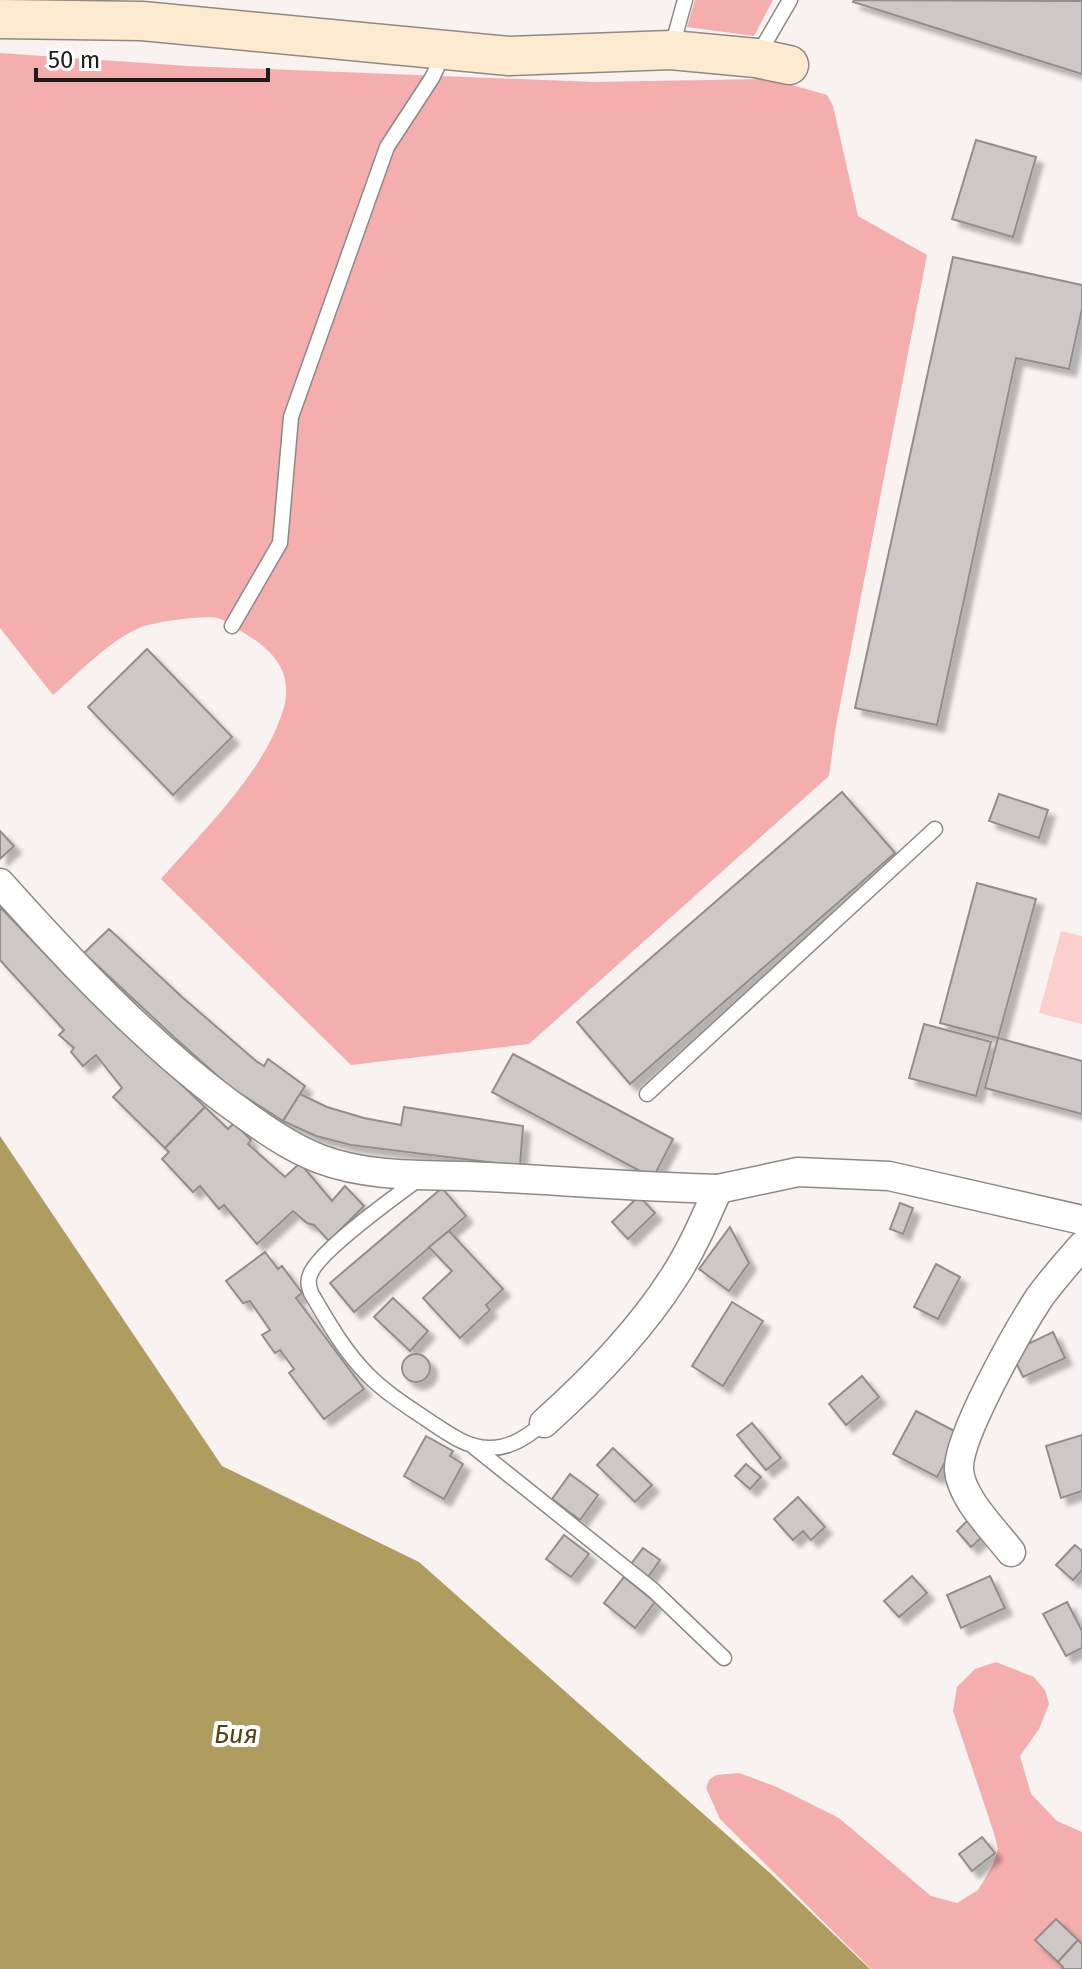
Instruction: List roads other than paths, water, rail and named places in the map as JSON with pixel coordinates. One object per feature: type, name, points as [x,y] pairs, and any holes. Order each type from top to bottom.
[{"type":"street","points":[[0,19],[142,21],[509,56],[671,50],[772,62]]},
{"type":"street","points":[[0,883],[66,956],[207,1087],[260,1125],[320,1159],[362,1169],[423,1175],[718,1189],[798,1172],[889,1176],[1082,1220]]},
{"type":"street","points":[[544,1423],[596,1375],[674,1278],[718,1189]]},
{"type":"street","points":[[1011,1552],[963,1488],[960,1457],[974,1419],[1020,1330],[1061,1269],[1082,1246]]},
{"type":"lane","points":[[671,50],[685,0]]},
{"type":"lane","points":[[772,62],[790,0]]},
{"type":"lane","points":[[232,626],[280,543],[291,417],[387,147],[432,78],[445,50]]},
{"type":"lane","points":[[647,1094],[935,829]]},
{"type":"lane","points":[[423,1175],[330,1249],[312,1270],[308,1285],[311,1293],[341,1342],[370,1377],[454,1438],[491,1448],[526,1437],[544,1423]]},
{"type":"lane","points":[[472,1445],[662,1597],[724,1658]]},
{"type":"water","name":"Бия","points":[[0,1136],[222,1466],[419,1562],[770,1873],[870,1969],[0,1969]]}]
